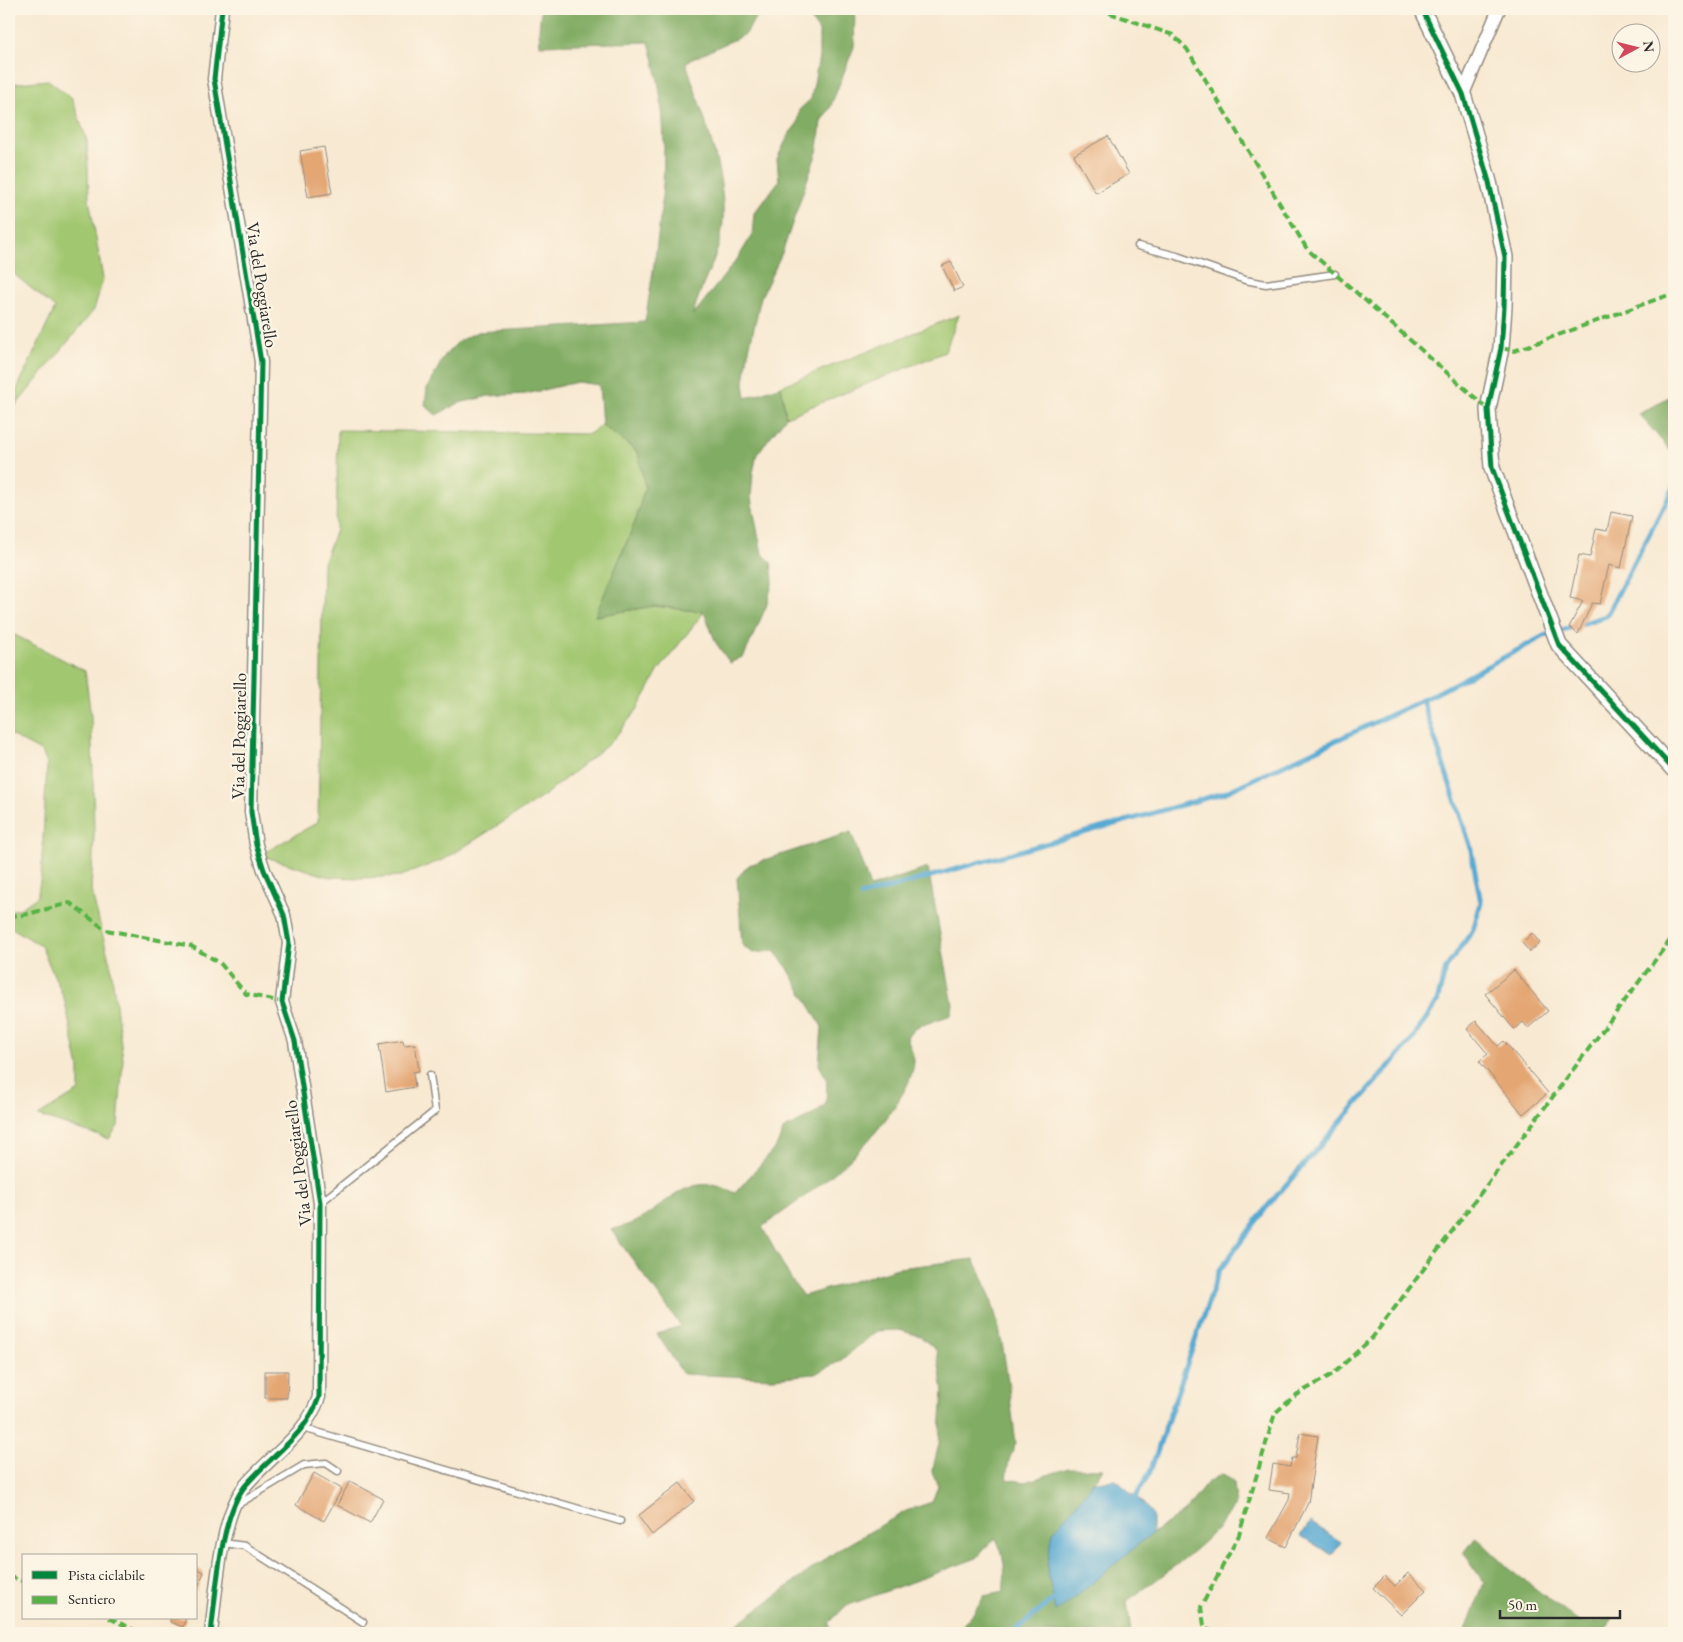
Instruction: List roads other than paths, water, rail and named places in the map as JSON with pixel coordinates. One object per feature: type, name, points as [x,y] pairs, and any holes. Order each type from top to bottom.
[{"type":"street","name":"Via del Poggiarello","points":[[211,1633],[223,1543],[234,1507],[244,1487],[303,1428],[315,1411],[320,1397],[320,1203],[295,1041],[282,1002],[289,943],[284,915],[256,844],[251,812],[261,362],[214,79],[222,9]]},
{"type":"street","points":[[1422,9],[1463,94],[1489,182],[1505,257],[1504,307],[1500,348],[1488,409],[1492,468],[1552,625],[1564,650],[1674,770]]},
{"type":"street","points":[[1463,94],[1499,9]]},
{"type":"lane","points":[[1138,246],[1177,256],[1245,280],[1266,284],[1335,274]]},
{"type":"lane","points":[[320,1203],[435,1111],[430,1075]]},
{"type":"lane","points":[[303,1428],[620,1521]]},
{"type":"lane","points":[[234,1507],[304,1465],[326,1463],[338,1471]]},
{"type":"lane","points":[[223,1543],[245,1546],[363,1622]]},
{"type":"water","points":[[1116,1480],[1142,1502],[1152,1514],[1152,1533],[1071,1601],[1055,1611],[1047,1566],[1053,1532],[1094,1482]]},
{"type":"water","points":[[1310,1522],[1341,1542],[1332,1555],[1301,1536]]},
{"type":"waterway","points":[[861,896],[1224,793],[1433,695],[1544,636],[1606,616],[1674,487]]},
{"type":"waterway","points":[[1133,1501],[1150,1472],[1219,1271],[1266,1208],[1411,1041],[1437,1002],[1446,968],[1473,930],[1481,903],[1470,845],[1422,700]]},
{"type":"waterway","points":[[1012,1633],[1057,1597]]}]
